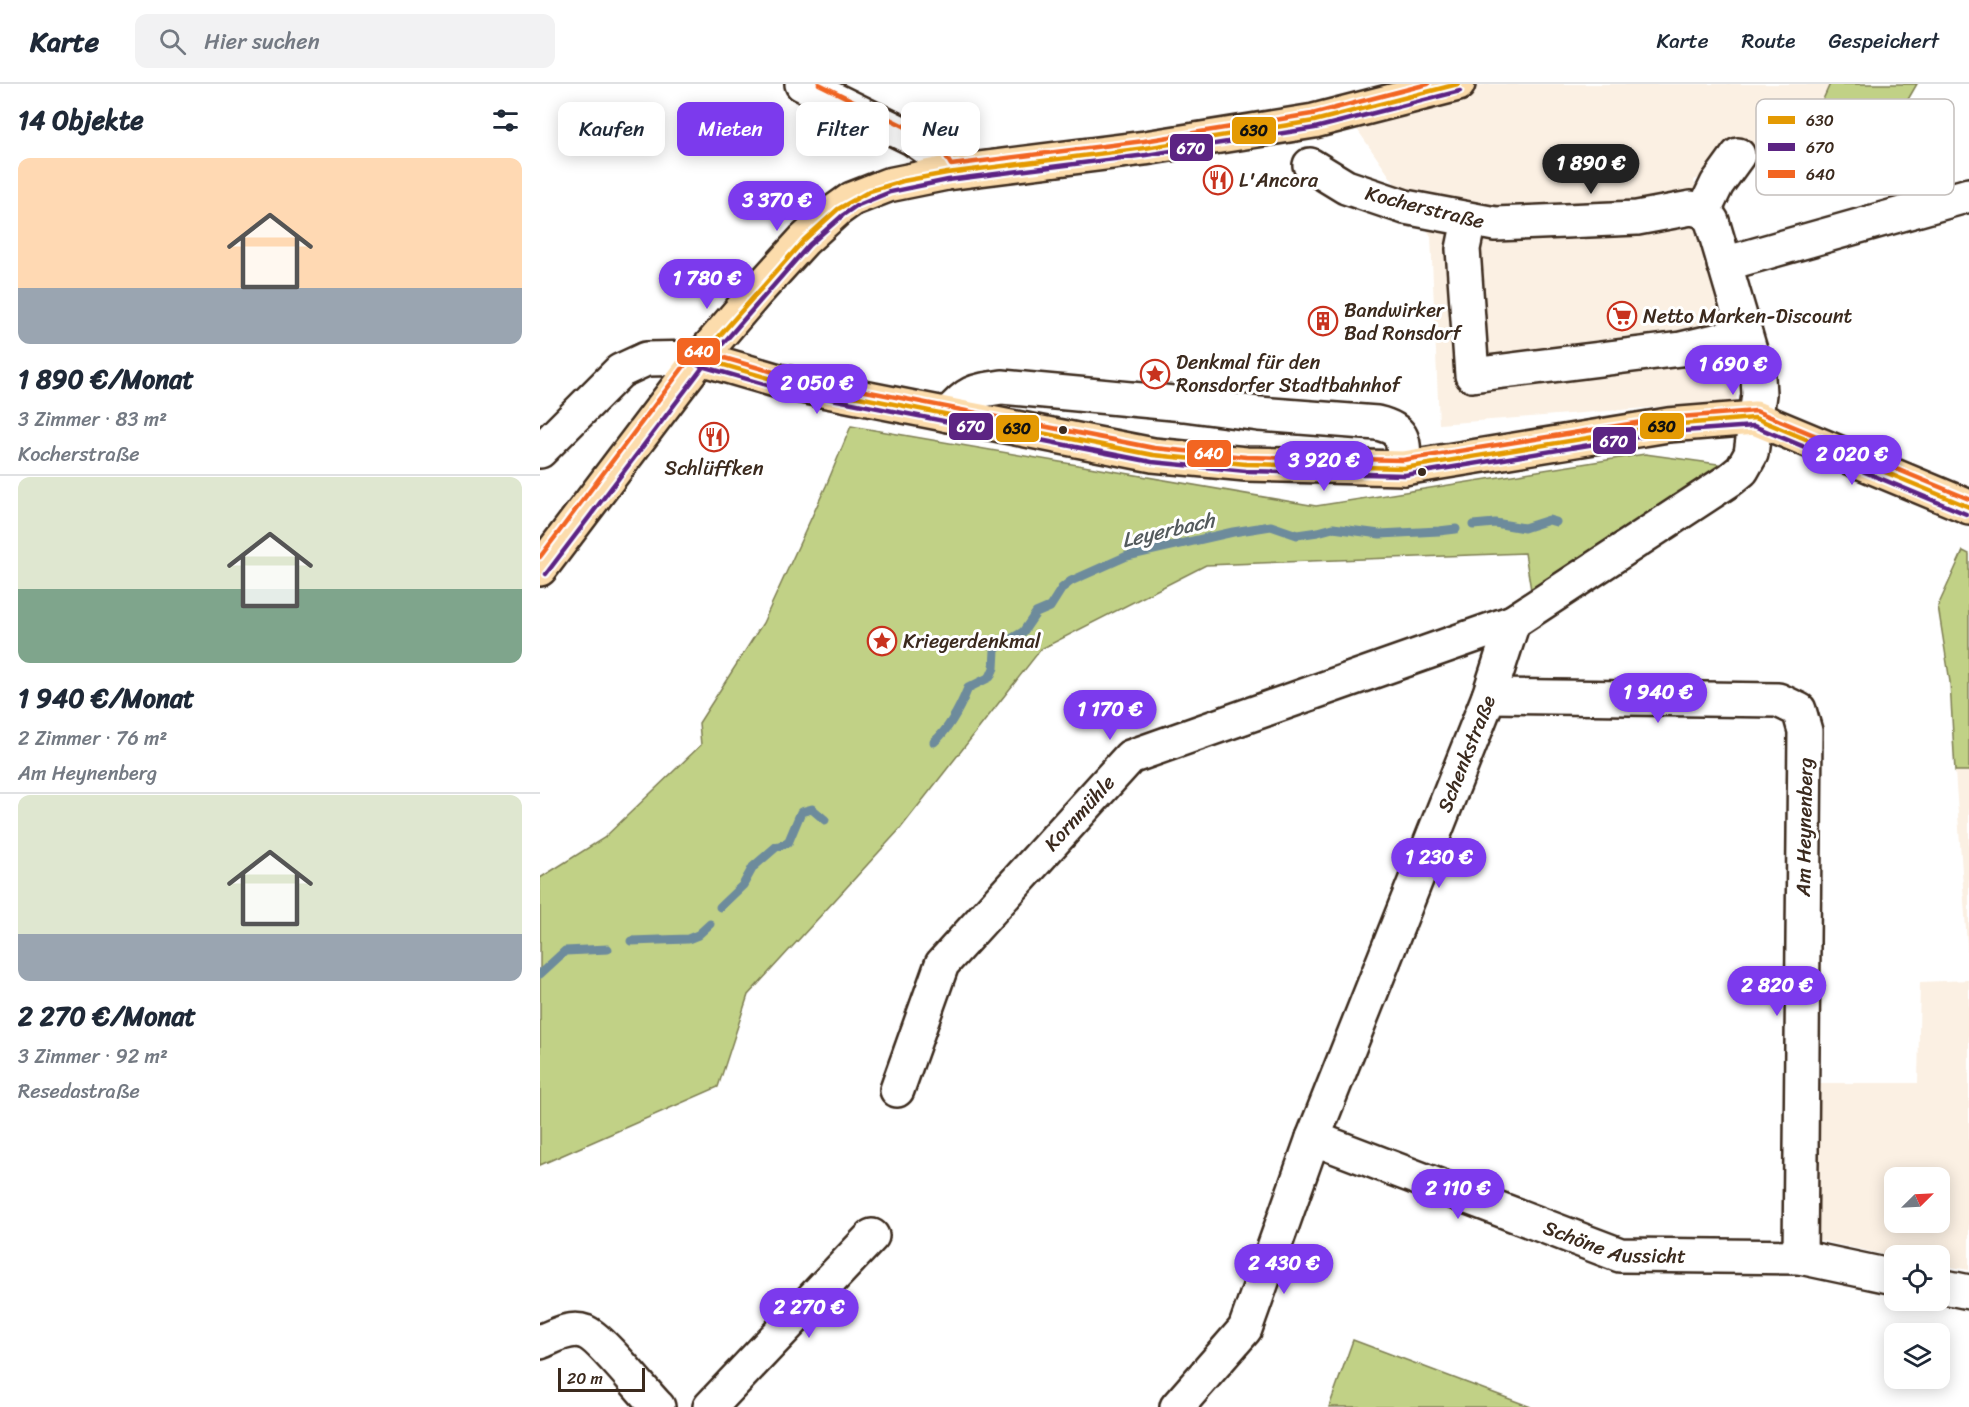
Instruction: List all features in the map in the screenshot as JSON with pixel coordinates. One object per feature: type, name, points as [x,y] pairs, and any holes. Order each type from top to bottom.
[{"type":"main road","points":[[540,569],[700,358],[754,294],[804,240],[838,209],[870,191],[947,173],[1145,148],[1314,121],[1458,84]]},
{"type":"main road","points":[[700,358],[782,382],[1152,455],[1246,464],[1404,468],[1668,425],[1755,418],[1969,507]]},
{"type":"street","points":[[802,84],[912,138],[938,156],[947,173]]},
{"type":"street","points":[[1513,622],[1731,479],[1742,470],[1751,454],[1759,394],[1758,377],[1712,221],[1704,211],[1717,184],[1738,155]]},
{"type":"street","name":"Kocherstraße","points":[[1310,165],[1346,187],[1405,207],[1495,224],[1637,218],[1691,208],[1704,211]]},
{"type":"street","points":[[1724,264],[1969,195]]},
{"type":"street","points":[[1468,220],[1463,249],[1472,375],[1681,349],[1745,334]]},
{"type":"street","points":[[540,451],[620,371],[646,359],[700,358]]},
{"type":"street","points":[[948,415],[966,396],[977,390],[1002,387],[1184,404],[1259,414],[1377,423],[1392,426],[1399,433],[1403,442],[1404,468]]},
{"type":"street","name":"Schenkstraße","points":[[1177,1407],[1245,1329],[1313,1138],[1489,696],[1513,622]]},
{"type":"street","name":"Kornmühle","points":[[897,1090],[942,964],[1130,757],[1513,622]]},
{"type":"street","name":"Am Heynenberg","points":[[1489,696],[1778,700],[1799,710],[1805,731],[1800,1257]]},
{"type":"street","name":"Schöne Aussicht","points":[[1313,1138],[1620,1255],[1800,1257],[1884,1274]]},
{"type":"street","points":[[710,1407],[872,1236]]},
{"type":"street","points":[[1950,1288],[1969,1292]]},
{"type":"street","points":[[540,1342],[568,1330],[585,1332],[599,1343],[658,1407]]},
{"type":"shaded area","points":[[1486,84],[1830,84],[1823,99],[1756,99],[1756,155],[1694,180],[1737,401],[1439,424],[1431,236],[1350,119]]},
{"type":"shaded area","points":[[1955,771],[1969,771],[1969,973]]},
{"type":"shaded area","points":[[1969,980],[1969,1270],[1950,1267],[1950,1245],[1884,1245],[1884,1255],[1818,1240],[1819,1083],[1918,1083],[1920,982]]},
{"type":"green space","points":[[1830,84],[1917,84],[1908,99],[1823,99]]},
{"type":"green space","points":[[851,426],[1316,506],[1645,454],[1725,465],[1572,567],[1531,590],[1525,553],[1206,565],[1041,649],[900,829],[748,995],[718,1087],[540,1165],[540,878],[604,838],[701,745],[699,723],[763,623]]},
{"type":"green space","points":[[1963,551],[1969,554],[1969,771],[1955,771],[1950,682],[1938,606]]},
{"type":"green space","points":[[1353,1340],[1531,1407],[1329,1407]]},
{"type":"waterway","name":"Leyerbach","points":[[1473,525],[1495,523],[1524,528],[1549,520],[1556,522]]},
{"type":"waterway","name":"Leyerbach","points":[[934,742],[954,717],[968,688],[990,677],[994,668],[995,650],[999,646],[1023,632],[1036,613],[1050,607],[1062,588],[1071,581],[1127,556],[1233,532],[1271,526],[1297,535],[1333,528],[1380,534],[1456,529]]},
{"type":"waterway","name":"Leyerbach","points":[[720,907],[743,885],[753,867],[776,847],[788,843],[801,812],[812,809],[825,820]]},
{"type":"waterway","name":"Leyerbach","points":[[631,941],[688,939],[698,935],[710,924]]},
{"type":"waterway","name":"Leyerbach","points":[[540,974],[565,951],[608,949]]},
{"type":"transit line","name":"640","points":[[819,84],[916,132],[943,151],[951,165],[1144,141],[1312,114],[1428,84]]},
{"type":"transit line","name":"630","points":[[700,358],[804,240],[838,209],[870,191],[903,181],[947,173],[1145,148],[1314,121],[1458,84]]},
{"type":"transit line","name":"670","points":[[546,574],[706,363],[809,245],[856,206],[890,192],[948,180],[1146,155],[1315,128],[1460,91]]},
{"type":"transit line","name":"640","points":[[540,557],[694,353],[700,351],[784,375],[1154,448],[1246,457],[1403,460],[1667,418],[1756,411],[1969,499]]},
{"type":"transit line","name":"630","points":[[700,358],[782,382],[1153,455],[1246,464],[1404,468],[1668,425],[1755,418],[1969,507]]},
{"type":"transit line","name":"670","points":[[698,365],[781,389],[1152,462],[1246,471],[1405,475],[1669,432],[1754,426],[1966,514]]},
{"type":"place","name":"L'Ancora","points":[[1218,180]]},
{"type":"place","name":"Netto Marken-Discount","points":[[1622,316]]},
{"type":"place","name":"Bandwirker Bad Ronsdorf","points":[[1323,321]]},
{"type":"place","name":"Denkmal für den Ronsdorfer Stadtbahnhof","points":[[1155,374]]},
{"type":"place","name":"Schlüffken","points":[[714,437]]},
{"type":"place","name":"Kriegerdenkmal","points":[[882,641]]}]
